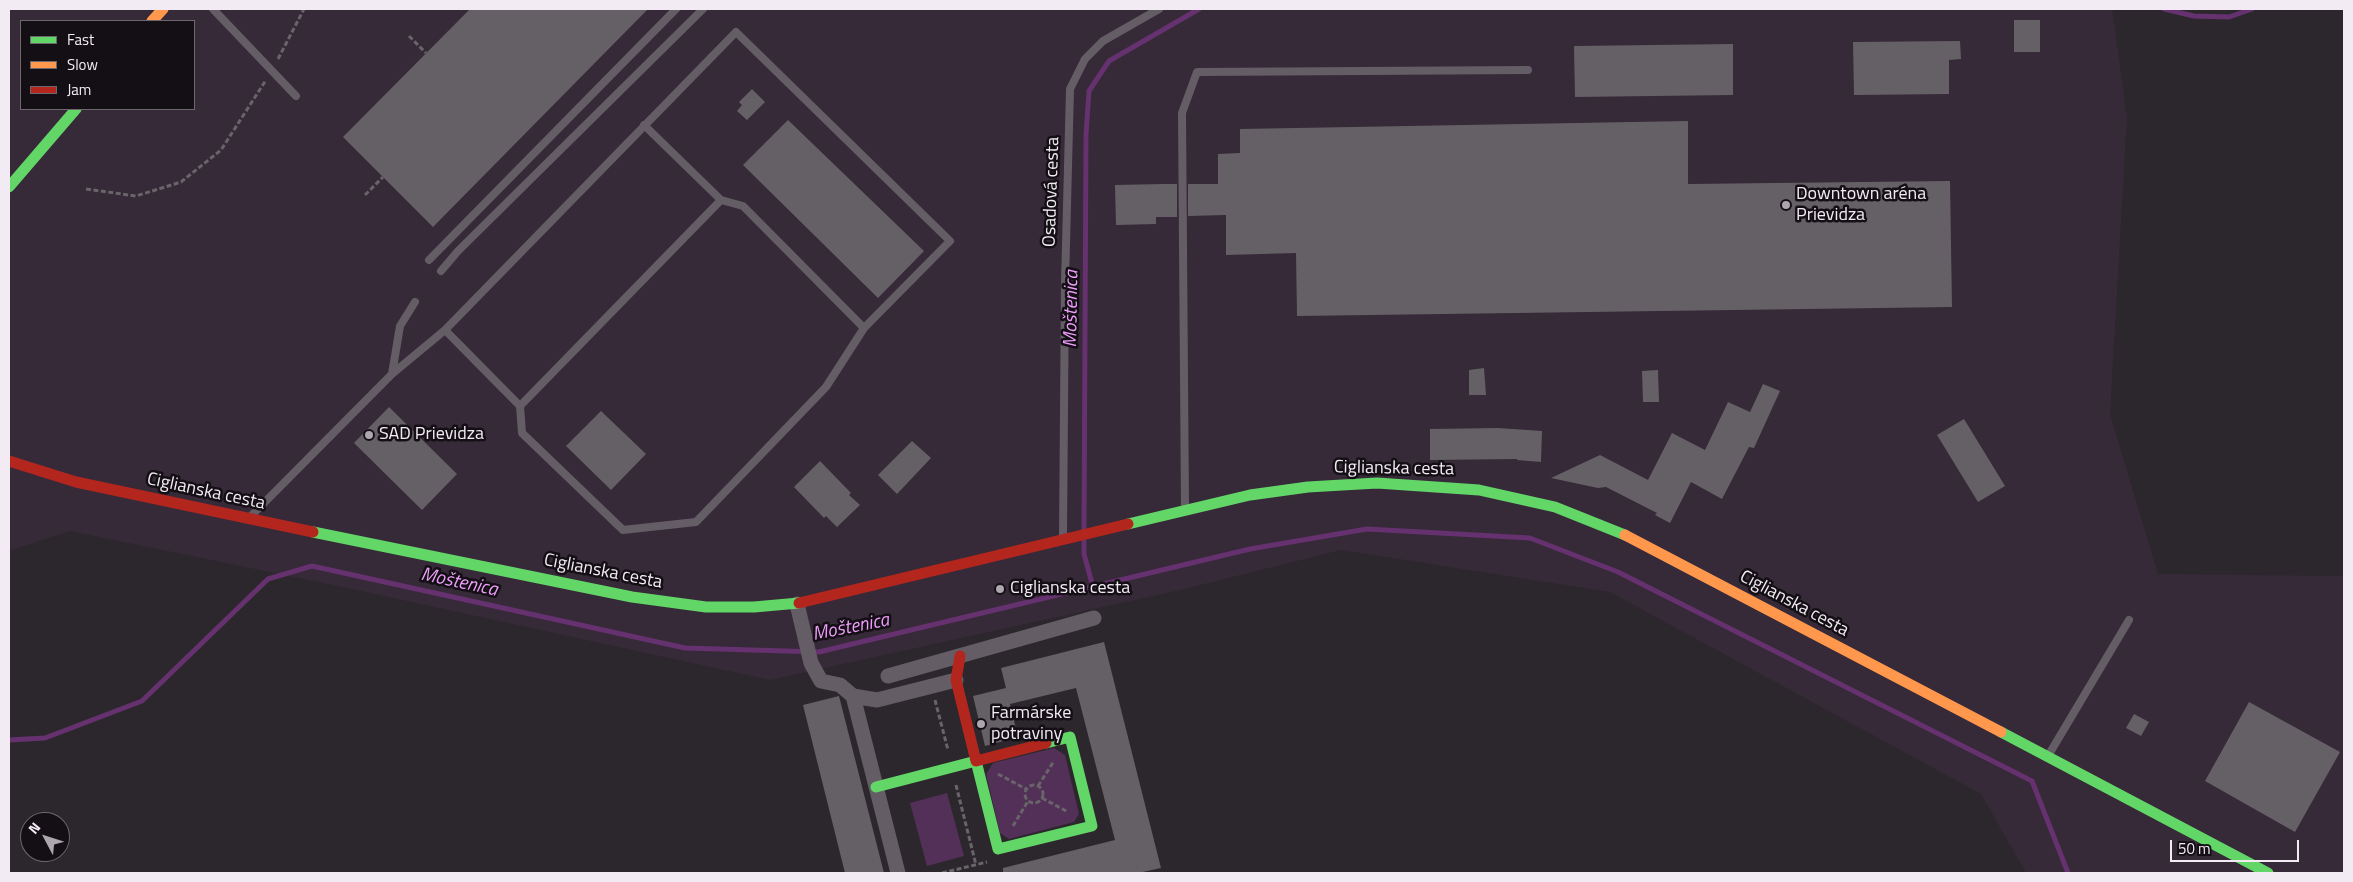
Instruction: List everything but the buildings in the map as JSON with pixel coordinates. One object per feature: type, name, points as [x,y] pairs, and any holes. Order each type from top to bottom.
[{"type":"street","points":[[153,20],[163,9]]},
{"type":"street","points":[[12,183],[75,110]]},
{"type":"street","name":"Ciglianska cesta","points":[[9,461],[76,482],[248,519],[632,597],[706,607],[754,607],[797,604],[1250,495],[1308,487],[1377,483],[1479,490],[1555,507],[1596,522],[1640,542],[2268,873]]},
{"type":"street","points":[[797,604],[812,663],[821,681],[840,685],[853,696],[877,700],[956,680]]},
{"type":"street","points":[[888,676],[1094,618]]},
{"type":"street","points":[[876,787],[976,761],[1070,737],[1092,826],[998,849],[976,761],[956,680],[960,656]]},
{"type":"street","points":[[853,696],[898,873]]},
{"type":"lane","points":[[213,9],[296,96]]},
{"type":"lane","points":[[429,260],[676,9]]},
{"type":"lane","points":[[441,271],[458,251],[703,9]]},
{"type":"lane","name":"Osadová cesta","points":[[1063,540],[1064,283],[1070,89],[1085,59],[1103,41],[1159,9]]},
{"type":"lane","points":[[248,519],[392,374],[445,330],[736,32],[950,241],[864,328],[826,387],[696,522],[623,530],[522,433],[520,406],[445,330]]},
{"type":"lane","points":[[1185,510],[1182,112],[1197,72],[1528,70]]},
{"type":"lane","points":[[644,125],[721,200],[743,206],[864,328]]},
{"type":"lane","points":[[520,406],[721,200]]},
{"type":"lane","points":[[392,374],[400,326],[415,302]]},
{"type":"lane","points":[[2047,758],[2129,620]]},
{"type":"path","points":[[86,188],[136,196],[181,182],[221,150],[272,71],[304,9]]},
{"type":"path","points":[[409,36],[426,53]]},
{"type":"path","points":[[365,195],[383,177]]},
{"type":"path","points":[[1034,784],[1042,789],[1042,798],[1034,803],[1028,801],[1024,794],[1026,789],[1034,784]]},
{"type":"shaded area","points":[[9,9],[2112,9],[2127,117],[2110,414],[2158,574],[2344,576],[2344,873],[2026,873],[1981,794],[1610,592],[1341,550],[1176,591],[770,680],[343,587],[70,531],[9,551]]},
{"type":"shaded area","points":[[1054,748],[1065,755],[1079,814],[1074,822],[1009,839],[1000,833],[986,774],[993,763]]},
{"type":"shaded area","points":[[947,793],[964,856],[927,866],[910,803]]},
{"type":"waterway","name":"Moštenica","points":[[1084,530],[1086,135],[1089,91],[1109,61],[1199,9]]},
{"type":"waterway","name":"Moštenica","points":[[2164,9],[2194,16],[2229,17],[2252,9]]},
{"type":"waterway","name":"Moštenica","points":[[9,740],[45,738],[142,701],[268,579],[312,566],[685,648],[819,652],[1250,549],[1367,529],[1530,538],[1618,572],[2032,781],[2068,873]]},
{"type":"waterway","name":"Moštenica","points":[[1084,541],[1084,554],[1093,587]]},
{"type":"traffic: fast","points":[[9,187],[75,110]]},
{"type":"traffic: fast","points":[[1128,524],[1250,495],[1308,487],[1377,483],[1479,490],[1555,507],[1625,535]]},
{"type":"traffic: fast","points":[[313,532],[632,597],[706,607],[754,607],[799,603]]},
{"type":"traffic: fast","points":[[2001,732],[2268,873]]},
{"type":"traffic: fast","points":[[876,787],[976,761],[998,849],[1092,826],[1070,737],[1046,743]]},
{"type":"traffic: slow","points":[[153,20],[163,9]]},
{"type":"traffic: slow","points":[[1625,535],[2001,732]]},
{"type":"traffic: jam","points":[[9,461],[76,482],[313,532]]},
{"type":"traffic: jam","points":[[799,603],[1128,524]]},
{"type":"traffic: jam","points":[[960,656],[956,680],[976,761],[1046,743]]},
{"type":"place","name":"Downtown aréna Prievidza","points":[[1786,205]]},
{"type":"place","name":"SAD Prievidza","points":[[369,435]]},
{"type":"place","name":"Ciglianska cesta","points":[[1000,589]]},
{"type":"place","name":"Farmárske potraviny","points":[[981,724]]}]
